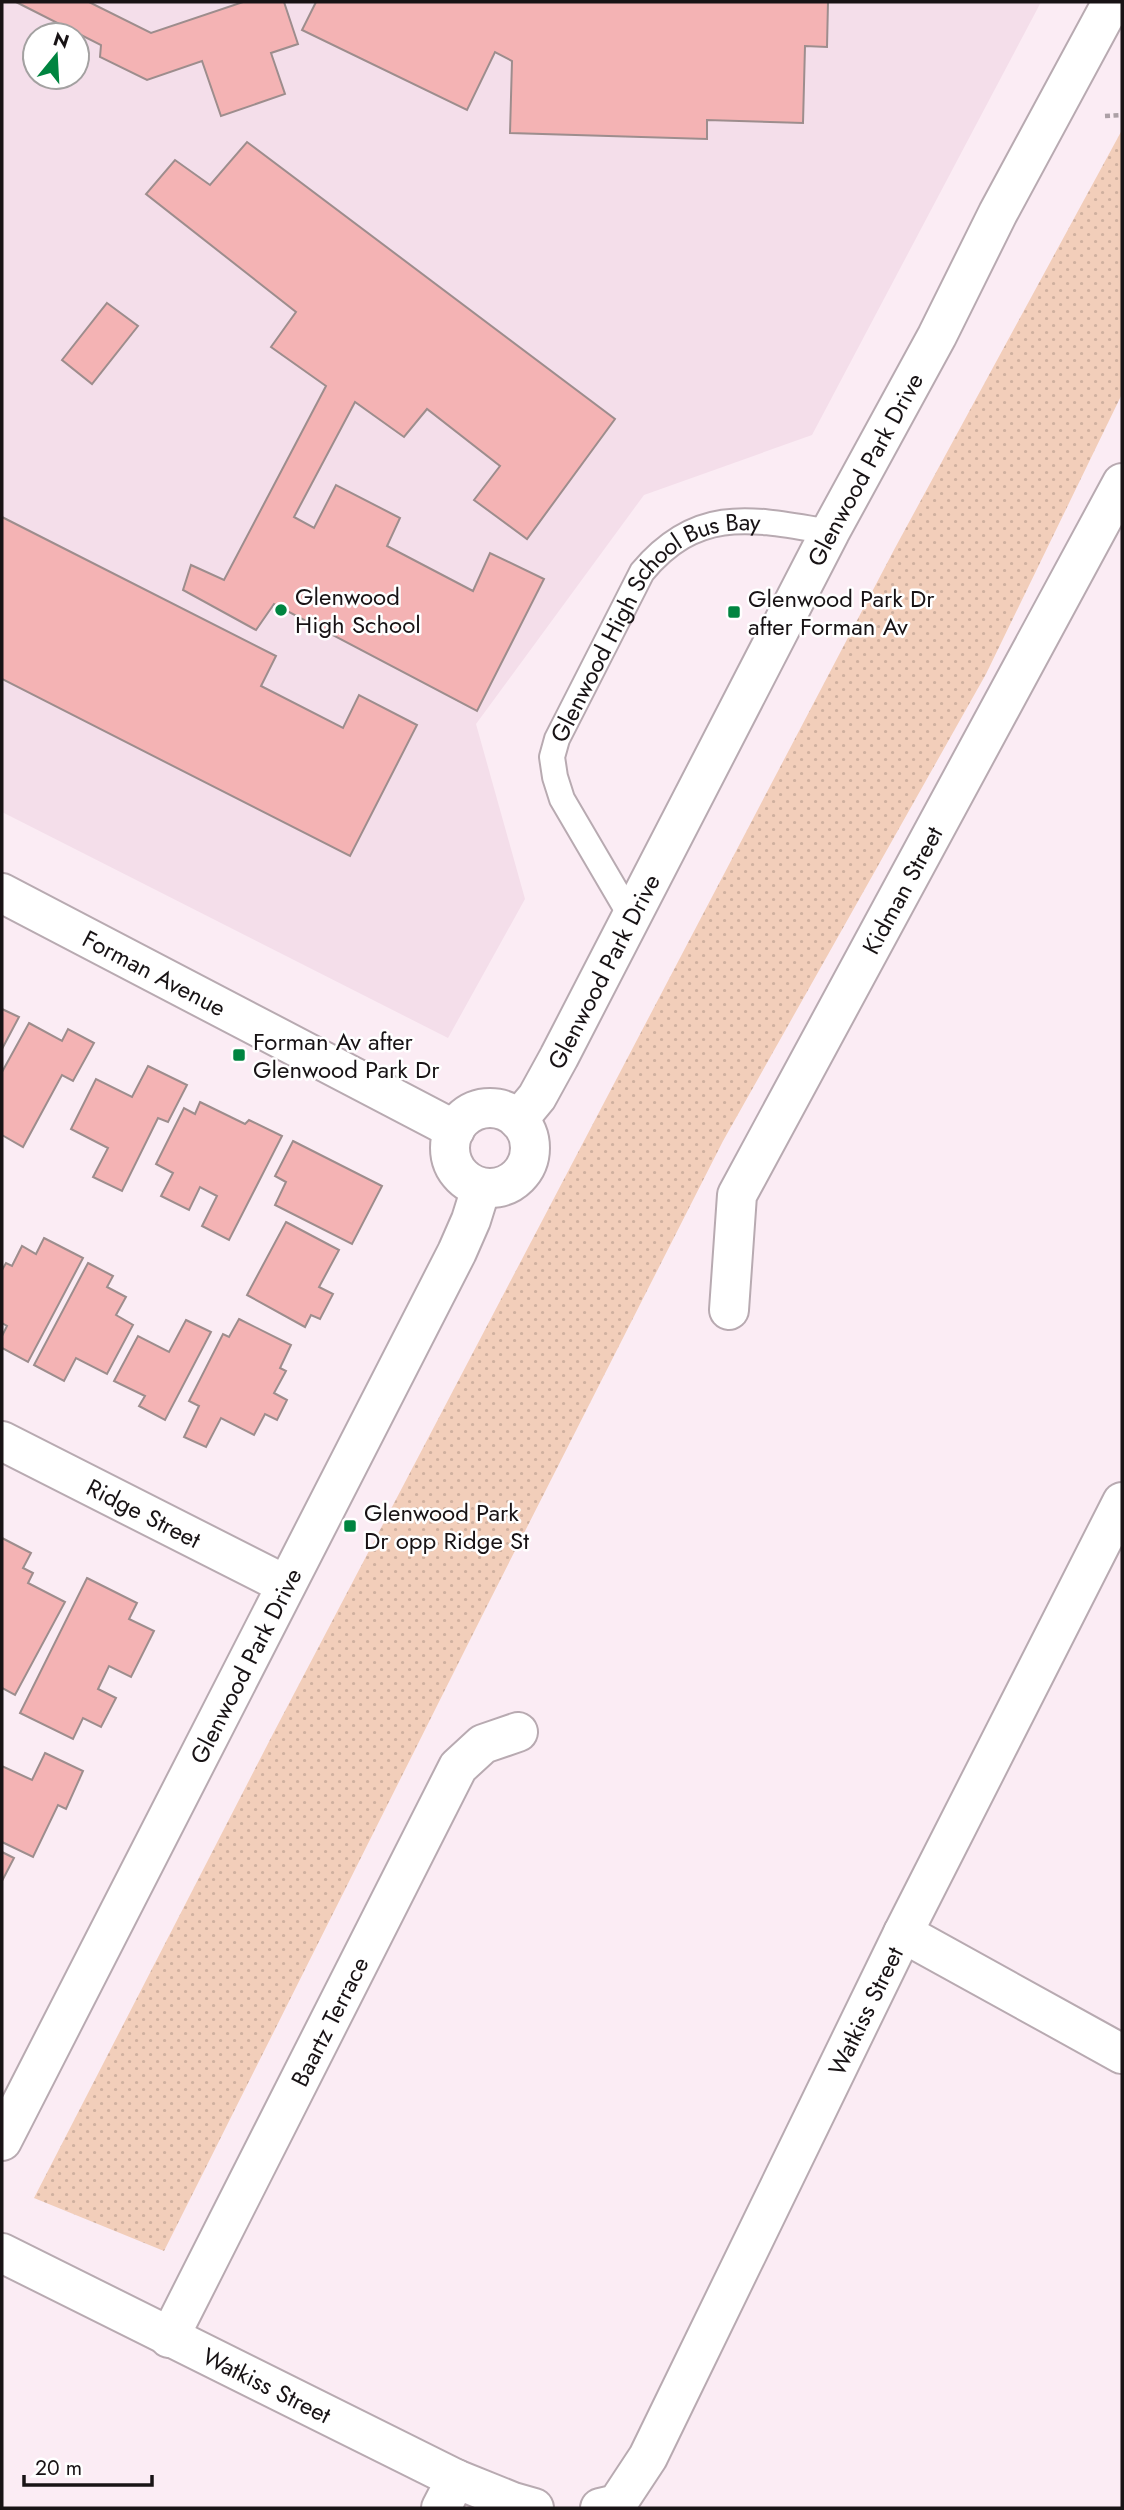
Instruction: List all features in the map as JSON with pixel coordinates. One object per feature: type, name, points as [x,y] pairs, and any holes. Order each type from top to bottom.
[{"type":"street","name":"Glenwood Park Drive","points":[[518,1120],[537,1097],[830,532],[937,335],[998,212],[1112,2]]},
{"type":"street","name":"Kidman Street","points":[[729,1310],[737,1195],[1122,483]]},
{"type":"street","name":"Forman Avenue","points":[[2,893],[455,1130]]},
{"type":"street","points":[[484,1109],[508,1112],[526,1130],[530,1142],[530,1156],[526,1167],[518,1178],[507,1185],[481,1188],[460,1175],[453,1165],[451,1141],[455,1130],[462,1119],[472,1112],[484,1109]]},
{"type":"street","name":"Glenwood Park Drive","points":[[2,2141],[457,1252],[481,1188]]},
{"type":"street","name":"Ridge Street","points":[[2,1441],[286,1585]]},
{"type":"street","name":"Watkiss Street","points":[[600,2508],[617,2504],[648,2457],[903,1933],[1120,1511]]},
{"type":"street","name":"Baartz Terrace","points":[[169,2338],[458,1767],[484,1744],[518,1732]]},
{"type":"street","points":[[903,1933],[1122,2054]]},
{"type":"street","name":"Watkiss Street","points":[[2,2253],[169,2338],[448,2493],[513,2502],[534,2508]]},
{"type":"lane","name":"Glenwood High School Bus Bay","points":[[630,915],[562,799],[552,757],[557,739],[642,572],[657,554],[680,537],[704,527],[731,521],[757,520],[830,532]]},
{"type":"path","points":[[1105,116],[1122,115]]},
{"type":"shaded area","name":"Glenwood High School","points":[[2,2],[1041,2],[812,435],[644,495],[476,724],[525,899],[448,1038],[2,812]]},
{"type":"shaded area","points":[[1122,130],[1122,394],[986,674],[723,1141],[164,2251],[34,2198],[274,1732],[895,548]]},
{"type":"building","points":[[16,2],[89,2],[151,33],[243,2],[284,2],[298,44],[271,53],[285,94],[221,116],[202,61],[147,80],[100,57],[101,45],[91,40],[91,21],[54,21]]},
{"type":"building","points":[[316,2],[828,2],[827,47],[805,46],[803,123],[707,120],[707,139],[510,133],[512,61],[495,52],[467,110],[302,30]]},
{"type":"building","points":[[247,142],[615,419],[527,539],[474,500],[500,466],[427,409],[404,437],[355,402],[294,517],[314,528],[336,485],[400,518],[387,546],[473,591],[490,553],[544,579],[477,711],[274,604],[256,630],[183,590],[191,565],[224,580],[326,386],[271,347],[296,312],[146,194],[175,160],[210,185]]},
{"type":"building","points":[[107,303],[138,326],[92,384],[62,360]]},
{"type":"building","points":[[2,517],[276,656],[261,686],[343,728],[359,695],[417,725],[350,856],[2,679]]},
{"type":"building","points":[[2,1009],[19,1017],[2,1049]]},
{"type":"building","points":[[29,1023],[62,1041],[68,1029],[94,1043],[73,1081],[62,1075],[23,1147],[2,1135],[2,1072]]},
{"type":"building","points":[[148,1066],[187,1085],[168,1122],[158,1118],[122,1191],[93,1177],[108,1148],[71,1129],[96,1079],[132,1097]]},
{"type":"building","points":[[200,1102],[245,1124],[249,1120],[282,1136],[229,1240],[202,1226],[217,1196],[200,1187],[189,1210],[161,1196],[173,1173],[156,1164],[184,1108],[195,1114]]},
{"type":"building","points":[[293,1141],[382,1186],[352,1244],[275,1205],[286,1182],[275,1176]]},
{"type":"building","points":[[286,1222],[339,1250],[319,1287],[333,1294],[320,1319],[311,1315],[305,1327],[247,1295]]},
{"type":"building","points":[[44,1238],[83,1258],[28,1362],[2,1348],[2,1336],[7,1326],[2,1323],[2,1270],[6,1263],[12,1266],[22,1246],[36,1254]]},
{"type":"building","points":[[88,1263],[113,1276],[107,1287],[126,1297],[116,1315],[133,1325],[107,1374],[76,1358],[64,1381],[34,1365]]},
{"type":"building","points":[[239,1319],[291,1345],[280,1368],[286,1371],[274,1393],[287,1400],[277,1420],[265,1414],[254,1435],[221,1418],[206,1447],[184,1437],[199,1406],[189,1401],[223,1334],[229,1337]]},
{"type":"building","points":[[186,1320],[211,1332],[165,1420],[139,1406],[145,1396],[114,1381],[138,1336],[169,1352]]},
{"type":"building","points":[[2,1538],[31,1553],[23,1568],[33,1573],[28,1583],[65,1602],[15,1695],[2,1688]]},
{"type":"building","points":[[87,1578],[137,1603],[129,1619],[154,1631],[131,1677],[109,1666],[98,1689],[116,1698],[101,1727],[83,1718],[73,1739],[20,1713]]},
{"type":"building","points":[[45,1753],[83,1771],[66,1809],[58,1805],[33,1857],[2,1842],[2,1766],[32,1780]]},
{"type":"building","points":[[2,1852],[14,1858],[2,1881]]},
{"type":"place","name":"Glenwood High School","points":[[281,610]]},
{"type":"place","name":"Glenwood Park Dr after Forman Av","points":[[734,612]]},
{"type":"place","name":"Forman Av after Glenwood Park Dr","points":[[239,1055]]},
{"type":"place","name":"Glenwood Park Dr opp Ridge St","points":[[350,1526]]}]
